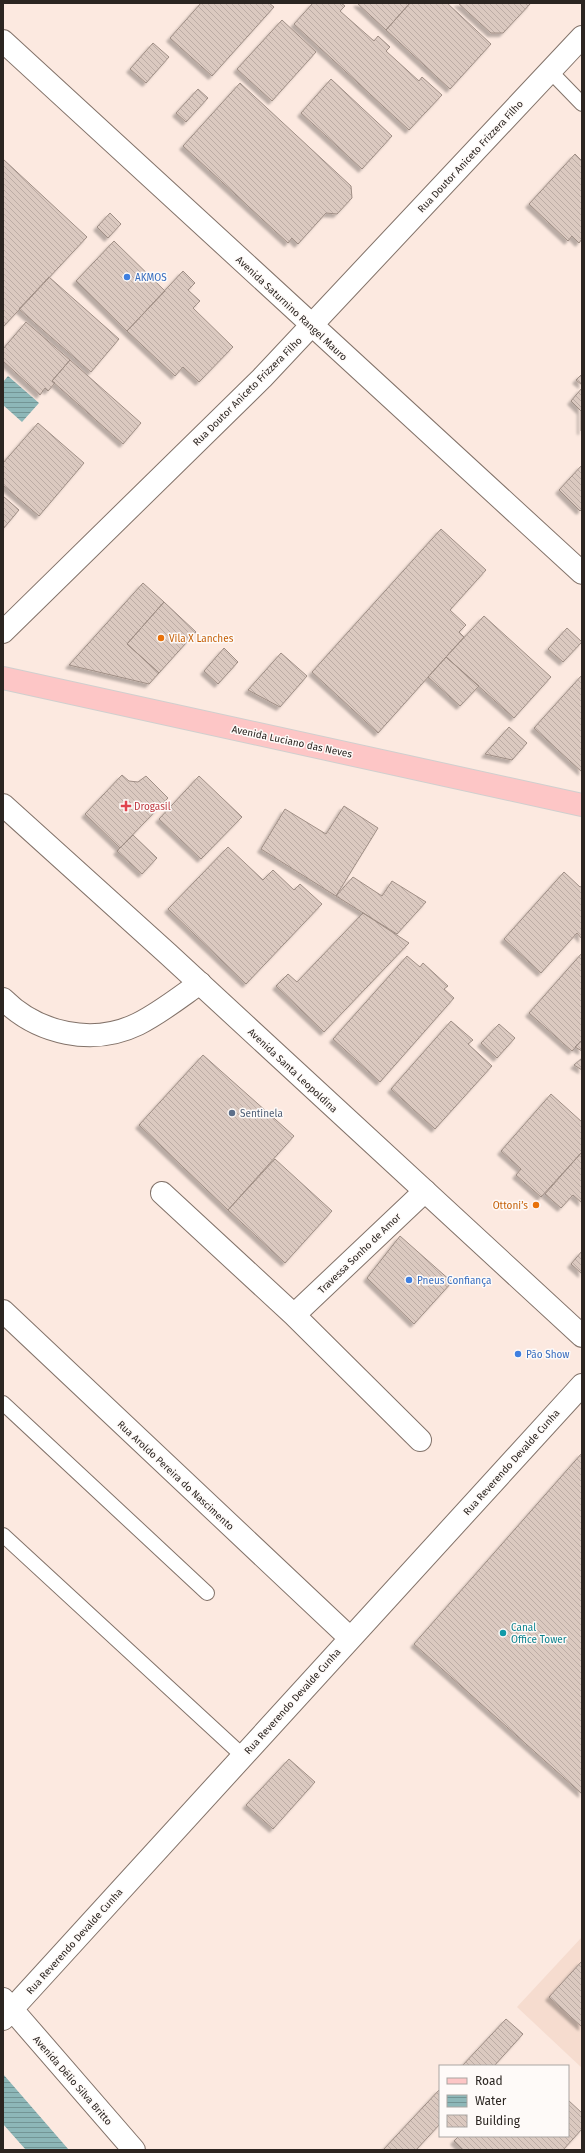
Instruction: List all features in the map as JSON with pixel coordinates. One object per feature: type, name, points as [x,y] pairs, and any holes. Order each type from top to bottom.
[{"type":"main road","name":"Avenida Luciano das Neves","points":[[3,678],[582,805]]},
{"type":"street","name":"Rua Doutor Aniceto Frizzera Filho","points":[[3,632],[262,378],[582,37]]},
{"type":"street","name":"Avenida Saturnino Rangel Mauro","points":[[3,41],[582,573]]},
{"type":"street","name":"Avenida Santa Leopoldina","points":[[3,805],[200,983],[582,1336]]},
{"type":"street","points":[[3,999],[16,1012],[35,1024],[56,1031],[78,1035],[98,1035],[119,1032],[139,1024],[200,983]]},
{"type":"street","name":"Travessa Sonho de Amor","points":[[294,1315],[425,1191]]},
{"type":"street","points":[[162,1193],[294,1315],[420,1440]]},
{"type":"street","name":"Rua Aroldo Pereira do Nascimento","points":[[3,1311],[350,1638]]},
{"type":"street","name":"Rua Reverendo Devalde Cunha","points":[[6,2009],[243,1756],[582,1385]]},
{"type":"street","name":"Avenida Délio Silva Britto","points":[[6,2009],[134,2150]]},
{"type":"lane","points":[[550,71],[582,104]]},
{"type":"lane","points":[[3,1403],[207,1593]]},
{"type":"lane","points":[[3,1535],[243,1756]]},
{"type":"shaded area","points":[[582,1937],[582,2068],[517,2007]]},
{"type":"water","points":[[8,376],[39,403],[22,422],[3,405],[3,382]]},
{"type":"water","points":[[3,2074],[69,2150],[26,2150],[3,2124]]},
{"type":"building","points":[[201,3],[269,3],[274,7],[212,76],[170,38]]},
{"type":"building","points":[[313,3],[341,3],[345,6],[340,11],[374,41],[378,36],[390,47],[386,51],[419,81],[422,77],[442,95],[409,130],[294,24]]},
{"type":"building","points":[[357,3],[410,3],[386,30]]},
{"type":"building","points":[[410,3],[447,3],[491,44],[450,89],[386,30]]},
{"type":"building","points":[[458,3],[531,3],[503,33],[491,33]]},
{"type":"building","points":[[282,20],[316,52],[272,101],[237,69]]},
{"type":"building","points":[[153,43],[169,57],[146,83],[130,69]]},
{"type":"building","points":[[331,79],[392,136],[362,169],[301,113]]},
{"type":"building","points":[[240,83],[351,186],[352,198],[337,214],[326,213],[298,244],[292,238],[288,243],[183,146]]},
{"type":"building","points":[[198,89],[208,98],[186,122],[176,113]]},
{"type":"building","points":[[575,154],[582,161],[582,239],[579,243],[572,236],[568,241],[529,204]]},
{"type":"building","points":[[3,159],[87,237],[3,327]]},
{"type":"building","points":[[110,213],[121,224],[108,238],[97,227]]},
{"type":"building","points":[[114,241],[165,291],[127,331],[76,281]]},
{"type":"building","points":[[183,271],[195,283],[188,290],[200,301],[193,308],[233,347],[199,382],[183,367],[175,376],[127,331]]},
{"type":"building","points":[[49,277],[119,339],[91,372],[19,309]]},
{"type":"building","points":[[26,322],[70,360],[52,381],[55,383],[48,391],[45,388],[40,395],[3,361],[3,349]]},
{"type":"building","points":[[70,360],[141,423],[123,444],[52,381]]},
{"type":"building","points":[[582,374],[582,385],[576,380]]},
{"type":"building","points":[[582,388],[581,431],[581,411],[571,401]]},
{"type":"building","points":[[38,423],[84,463],[39,516],[3,485],[3,463]]},
{"type":"building","points":[[582,465],[582,509],[580,511],[559,490]]},
{"type":"building","points":[[3,496],[19,510],[3,529]]},
{"type":"building","points":[[441,529],[486,570],[450,610],[466,625],[459,632],[464,637],[378,733],[312,672]]},
{"type":"building","points":[[143,583],[164,602],[127,644],[159,673],[149,684],[69,665]]},
{"type":"building","name":"Vila X Lanches","points":[[164,602],[196,632],[159,673],[127,644]]},
{"type":"building","points":[[484,616],[551,677],[514,718],[446,657]]},
{"type":"building","points":[[567,628],[582,642],[563,662],[548,649]]},
{"type":"building","points":[[224,648],[238,662],[218,684],[204,671]]},
{"type":"building","points":[[281,653],[307,676],[280,707],[248,690]]},
{"type":"building","points":[[446,657],[479,686],[460,706],[428,677]]},
{"type":"building","points":[[582,675],[582,772],[534,728]]},
{"type":"building","points":[[509,727],[527,743],[512,760],[485,754]]},
{"type":"building","name":"Drogasil","points":[[122,775],[129,781],[138,782],[146,776],[168,798],[120,848],[85,814]]},
{"type":"building","points":[[199,776],[242,817],[201,859],[159,819]]},
{"type":"building","points":[[344,806],[378,828],[336,896],[261,849],[285,809],[326,834]]},
{"type":"building","points":[[133,835],[157,858],[142,874],[117,851]]},
{"type":"building","points":[[228,847],[263,880],[273,870],[294,890],[300,884],[322,904],[246,984],[168,909]]},
{"type":"building","points":[[564,872],[580,887],[582,886],[582,939],[577,933],[541,973],[504,939]]},
{"type":"building","points":[[353,877],[382,896],[392,881],[426,902],[397,934],[336,896]]},
{"type":"building","points":[[363,913],[409,943],[324,1032],[276,986],[288,974],[297,982]]},
{"type":"building","points":[[582,953],[582,1040],[572,1051],[529,1013]]},
{"type":"building","points":[[407,956],[420,967],[423,963],[448,986],[444,989],[454,998],[380,1082],[333,1039]]},
{"type":"building","points":[[451,1021],[473,1040],[468,1044],[492,1066],[435,1129],[391,1089]]},
{"type":"building","points":[[499,1024],[515,1038],[497,1058],[481,1043]]},
{"type":"building","points":[[582,1040],[582,1051],[575,1047]]},
{"type":"building","points":[[203,1055],[294,1136],[228,1210],[139,1125]]},
{"type":"building","points":[[582,1058],[582,1070],[574,1065]]},
{"type":"building","points":[[551,1094],[582,1122],[582,1152],[541,1197],[516,1175],[521,1169],[501,1151]]},
{"type":"building","points":[[582,1152],[582,1203],[573,1195],[561,1208],[545,1194]]},
{"type":"building","points":[[275,1159],[332,1211],[285,1263],[228,1210]]},
{"type":"building","name":"Pneus Confiança","points":[[400,1236],[452,1282],[414,1324],[367,1278]]},
{"type":"building","points":[[582,1251],[582,1274],[571,1264]]},
{"type":"building","name":"Canal Office Tower","points":[[582,1453],[582,1794],[414,1644]]},
{"type":"building","points":[[289,1759],[315,1782],[273,1829],[246,1805]]},
{"type":"building","points":[[582,1961],[582,2027],[549,1997]]},
{"type":"building","points":[[506,2019],[523,2034],[495,2065],[463,2065]]},
{"type":"building","points":[[439,2090],[439,2125],[416,2150],[383,2150]]},
{"type":"building","points":[[569,2101],[582,2113],[582,2129],[563,2150],[463,2150],[454,2141],[458,2137],[569,2137]]},
{"type":"place","name":"AKMOS","points":[[127,277]]},
{"type":"place","name":"Vila X Lanches","points":[[161,638]]},
{"type":"place","name":"Drogasil","points":[[126,806]]},
{"type":"place","name":"Sentinela","points":[[232,1113]]},
{"type":"place","name":"Ottoni’s","points":[[536,1205]]},
{"type":"place","name":"Pneus Confiança","points":[[409,1280]]},
{"type":"place","name":"Pão Show","points":[[518,1354]]},
{"type":"place","name":"Canal Office Tower","points":[[503,1633]]}]
